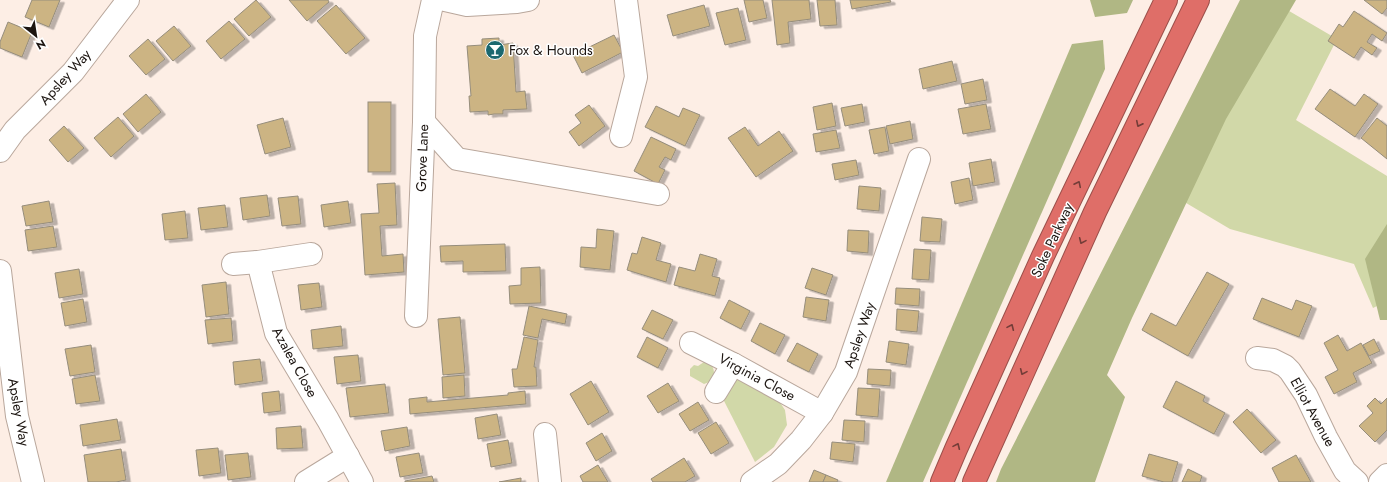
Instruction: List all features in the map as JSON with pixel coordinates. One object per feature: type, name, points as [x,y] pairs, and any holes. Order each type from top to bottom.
[{"type":"highway","points":[[1120,94],[1155,0]]},
{"type":"highway","name":"Soke Parkway","points":[[942,482],[1043,256],[1166,0]]},
{"type":"highway","name":"Soke Parkway","points":[[974,482],[1095,212],[1198,0]]},
{"type":"highway","points":[[1148,103],[1213,0]]},
{"type":"street","name":"Apsley Way","points":[[0,152],[15,130],[73,72],[128,0]]},
{"type":"street","name":"Grove Lane","points":[[416,316],[424,122],[425,36],[433,0]]},
{"type":"street","points":[[445,0],[467,5],[528,0]]},
{"type":"street","points":[[621,136],[636,77],[626,0]]},
{"type":"street","points":[[424,122],[457,159],[658,194]]},
{"type":"street","name":"Apsley Way","points":[[752,482],[778,464],[801,440],[822,413],[846,372],[919,159]]},
{"type":"street","points":[[233,264],[311,254]]},
{"type":"street","name":"Azalea Close","points":[[258,262],[276,333],[362,482]]},
{"type":"street","name":"Apsley Way","points":[[0,271],[9,417],[33,482]]},
{"type":"street","name":"Virginia Close","points":[[691,343],[733,364],[822,413]]},
{"type":"street","name":"Elliot Avenue","points":[[1257,358],[1273,360],[1285,366],[1290,371],[1306,395],[1345,470],[1357,482]]},
{"type":"street","points":[[716,392],[733,364]]},
{"type":"street","points":[[545,434],[550,482]]},
{"type":"street","points":[[306,482],[348,456]]},
{"type":"street","points":[[1380,482],[1387,475]]},
{"type":"green space","points":[[1090,0],[1133,0],[1127,13],[1095,17]]},
{"type":"green space","points":[[1240,0],[1296,0],[1226,119],[1132,318],[1107,375],[1125,397],[1095,482],[996,482],[1001,469]]},
{"type":"green space","points":[[1284,8],[1337,39],[1296,120],[1387,176],[1387,301],[1373,308],[1354,264],[1230,229],[1176,197]]},
{"type":"green space","points":[[1103,40],[1105,69],[923,482],[886,482],[1072,44]]},
{"type":"green space","points":[[1387,224],[1387,320],[1380,320],[1365,259]]},
{"type":"green space","points":[[707,360],[713,367],[714,375],[712,381],[704,384],[690,376],[690,369],[694,365],[698,366]]},
{"type":"green space","points":[[747,379],[777,398],[785,410],[787,425],[774,447],[755,462],[721,395],[735,380]]},
{"type":"building","points":[[32,0],[60,0],[49,27],[25,17]]},
{"type":"building","points":[[256,0],[271,17],[249,36],[234,19]]},
{"type":"building","points":[[289,0],[328,0],[329,2],[307,21]]},
{"type":"building","points":[[744,0],[763,0],[767,18],[749,22]]},
{"type":"building","points":[[772,0],[809,0],[811,19],[788,22],[790,43],[777,45]]},
{"type":"building","points":[[817,0],[835,0],[837,25],[820,26]]},
{"type":"building","points":[[850,0],[890,0],[891,2],[852,9]]},
{"type":"building","points":[[1364,0],[1387,0],[1387,8],[1382,14]]},
{"type":"building","points":[[336,5],[365,38],[346,54],[317,21]]},
{"type":"building","points":[[704,5],[710,26],[673,36],[667,15]]},
{"type":"building","points":[[738,8],[746,40],[725,45],[716,13]]},
{"type":"building","points":[[1354,11],[1387,33],[1382,41],[1372,34],[1367,42],[1377,48],[1372,55],[1361,47],[1354,58],[1328,41],[1339,24],[1343,27]]},
{"type":"building","points":[[229,21],[245,39],[221,59],[206,41]]},
{"type":"building","points":[[8,22],[32,32],[22,57],[0,48],[0,42]]},
{"type":"building","points":[[174,26],[191,46],[173,61],[156,41]]},
{"type":"building","points":[[614,35],[623,52],[582,73],[573,55]]},
{"type":"building","points":[[499,38],[499,45],[513,43],[516,92],[525,91],[527,109],[503,110],[503,114],[488,115],[488,111],[470,112],[469,96],[471,96],[467,46],[482,45],[482,39]]},
{"type":"building","points":[[148,39],[165,59],[146,75],[129,56]]},
{"type":"building","points":[[952,61],[957,81],[923,89],[919,69]]},
{"type":"building","points":[[983,79],[987,100],[965,104],[961,84]]},
{"type":"building","points":[[1330,89],[1355,106],[1364,94],[1378,104],[1355,137],[1315,109]]},
{"type":"building","points":[[146,94],[161,112],[138,132],[123,114]]},
{"type":"building","points":[[368,102],[391,102],[391,172],[368,172]]},
{"type":"building","points":[[832,103],[836,126],[817,130],[813,107]]},
{"type":"building","points":[[862,104],[865,122],[845,126],[841,108]]},
{"type":"building","points":[[986,104],[991,129],[963,134],[958,109]]},
{"type":"building","points":[[589,105],[605,126],[579,146],[569,132],[581,123],[575,115]]},
{"type":"building","points":[[656,106],[679,117],[683,108],[700,115],[685,146],[645,127]]},
{"type":"building","points":[[118,117],[134,136],[111,157],[94,138]]},
{"type":"building","points":[[283,118],[291,147],[265,154],[257,125]]},
{"type":"building","points":[[1377,118],[1387,126],[1387,159],[1361,138]]},
{"type":"building","points":[[910,121],[913,139],[890,144],[886,126]]},
{"type":"building","points":[[64,126],[84,148],[68,162],[49,140]]},
{"type":"building","points":[[745,127],[758,146],[779,131],[793,151],[756,177],[728,138]]},
{"type":"building","points":[[885,127],[889,151],[874,154],[869,130]]},
{"type":"building","points":[[836,130],[840,148],[816,152],[813,134]]},
{"type":"building","points":[[651,137],[676,149],[671,160],[665,157],[659,167],[665,170],[658,184],[634,171]]},
{"type":"building","points":[[991,159],[995,182],[973,186],[969,163]]},
{"type":"building","points":[[856,160],[859,175],[835,180],[832,164]]},
{"type":"building","points":[[969,178],[973,200],[955,204],[951,182]]},
{"type":"building","points":[[395,183],[397,225],[380,226],[382,256],[403,254],[404,272],[365,275],[361,214],[379,213],[377,184]]},
{"type":"building","points":[[859,186],[881,188],[879,211],[857,209]]},
{"type":"building","points":[[267,195],[270,216],[243,220],[240,198]]},
{"type":"building","points":[[298,196],[301,224],[282,226],[278,198]]},
{"type":"building","points":[[49,201],[53,222],[26,226],[22,206]]},
{"type":"building","points":[[348,201],[351,223],[324,227],[321,205]]},
{"type":"building","points":[[225,205],[228,227],[201,230],[198,208]]},
{"type":"building","points":[[185,211],[188,238],[165,240],[162,214]]},
{"type":"building","points":[[922,217],[942,219],[940,242],[920,241]]},
{"type":"building","points":[[53,226],[57,247],[28,251],[25,230]]},
{"type":"building","points":[[597,229],[614,231],[610,270],[580,267],[581,247],[596,248]]},
{"type":"building","points":[[848,230],[869,231],[868,253],[847,251]]},
{"type":"building","points":[[642,237],[661,243],[656,260],[671,264],[666,282],[627,270],[632,253],[637,254]]},
{"type":"building","points":[[505,244],[506,271],[463,272],[463,261],[441,262],[440,246]]},
{"type":"building","points":[[914,249],[931,250],[929,280],[912,279]]},
{"type":"building","points":[[700,254],[717,259],[712,276],[720,278],[715,296],[674,285],[679,267],[695,271]]},
{"type":"building","points":[[540,267],[541,303],[510,304],[509,286],[521,285],[521,268]]},
{"type":"building","points":[[812,268],[833,275],[826,295],[805,288]]},
{"type":"building","points":[[79,269],[83,294],[59,298],[55,273]]},
{"type":"building","points":[[1207,272],[1229,284],[1188,356],[1142,330],[1151,313],[1176,326]]},
{"type":"building","points":[[226,282],[229,314],[206,317],[202,285]]},
{"type":"building","points":[[319,283],[322,307],[301,310],[298,285]]},
{"type":"building","points":[[896,288],[920,289],[919,306],[895,304]]},
{"type":"building","points":[[806,297],[829,300],[826,321],[803,317]]},
{"type":"building","points":[[1262,298],[1292,310],[1296,300],[1312,306],[1299,337],[1253,319]]},
{"type":"building","points":[[83,299],[87,322],[65,326],[61,303]]},
{"type":"building","points":[[729,300],[750,311],[741,329],[720,318]]},
{"type":"building","points":[[529,306],[567,314],[565,324],[542,319],[538,338],[523,335]]},
{"type":"building","points":[[897,309],[919,311],[917,332],[896,330]]},
{"type":"building","points":[[652,310],[673,320],[663,339],[642,329]]},
{"type":"building","points":[[460,317],[465,373],[443,375],[438,319]]},
{"type":"building","points":[[231,318],[233,341],[208,344],[205,320]]},
{"type":"building","points":[[760,323],[785,335],[775,354],[751,341]]},
{"type":"building","points":[[341,326],[343,346],[313,349],[311,330]]},
{"type":"building","points":[[1338,335],[1347,351],[1361,343],[1372,363],[1353,373],[1357,382],[1334,394],[1325,377],[1338,370],[1324,343]]},
{"type":"building","points":[[524,337],[538,340],[534,367],[536,367],[537,386],[514,387],[512,369],[517,369]]},
{"type":"building","points":[[647,337],[668,348],[658,368],[637,357]]},
{"type":"building","points":[[1374,339],[1380,351],[1369,356],[1363,345]]},
{"type":"building","points":[[889,341],[909,344],[906,365],[886,362]]},
{"type":"building","points":[[797,343],[818,354],[809,372],[787,361]]},
{"type":"building","points":[[91,345],[95,372],[70,376],[65,349]]},
{"type":"building","points":[[358,355],[361,381],[337,384],[334,357]]},
{"type":"building","points":[[260,359],[263,381],[235,385],[233,362]]},
{"type":"building","points":[[868,369],[891,370],[890,386],[867,384]]},
{"type":"building","points":[[95,375],[100,401],[76,404],[72,379]]},
{"type":"building","points":[[464,375],[465,396],[443,398],[442,377]]},
{"type":"building","points":[[591,381],[609,412],[588,425],[570,394]]},
{"type":"building","points":[[1176,381],[1205,396],[1203,401],[1225,413],[1214,434],[1163,407]]},
{"type":"building","points":[[668,383],[679,401],[658,413],[647,396]]},
{"type":"building","points":[[385,384],[389,413],[350,417],[346,388]]},
{"type":"building","points":[[858,388],[880,389],[878,417],[856,415]]},
{"type":"building","points":[[279,391],[281,411],[264,413],[262,393]]},
{"type":"building","points":[[525,391],[526,404],[410,414],[409,399],[427,397],[427,402],[508,395],[508,393]]},
{"type":"building","points":[[1375,398],[1381,404],[1387,398],[1387,430],[1375,442],[1359,426],[1373,413],[1367,406]]},
{"type":"building","points":[[698,402],[709,420],[690,431],[679,414]]},
{"type":"building","points":[[1247,409],[1276,440],[1261,453],[1233,422]]},
{"type":"building","points":[[497,414],[501,435],[478,439],[475,418]]},
{"type":"building","points":[[117,419],[121,440],[83,446],[80,425]]},
{"type":"building","points":[[844,420],[865,421],[864,442],[842,440]]},
{"type":"building","points":[[716,422],[729,443],[711,454],[698,433]]},
{"type":"building","points":[[301,426],[303,448],[277,449],[276,428]]},
{"type":"building","points":[[407,427],[410,446],[385,451],[381,431]]},
{"type":"building","points":[[602,433],[612,451],[596,461],[586,443]]},
{"type":"building","points":[[508,440],[512,463],[491,467],[487,444]]},
{"type":"building","points":[[832,442],[855,444],[853,462],[830,459]]},
{"type":"building","points":[[218,448],[221,473],[199,476],[196,450]]},
{"type":"building","points":[[121,449],[126,480],[116,482],[88,482],[84,455]]},
{"type":"building","points":[[248,453],[251,477],[228,480],[225,455]]},
{"type":"building","points":[[419,453],[423,473],[400,477],[396,457]]},
{"type":"building","points":[[1149,454],[1178,462],[1172,482],[1164,482],[1142,476]]},
{"type":"building","points":[[1296,455],[1311,482],[1279,482],[1272,468]]},
{"type":"building","points":[[684,458],[695,476],[685,482],[653,482],[651,479]]},
{"type":"building","points":[[598,465],[608,482],[583,482],[580,476]]},
{"type":"building","points":[[1188,469],[1202,476],[1200,482],[1182,482]]},
{"type":"building","points":[[814,470],[826,475],[823,482],[809,482]]},
{"type":"building","points":[[826,475],[838,480],[837,482],[823,482]]},
{"type":"building","points":[[432,476],[434,482],[405,482],[405,481]]},
{"type":"building","points":[[521,478],[521,482],[499,482]]},
{"type":"place","name":"Fox & Hounds","points":[[495,50]]}]
